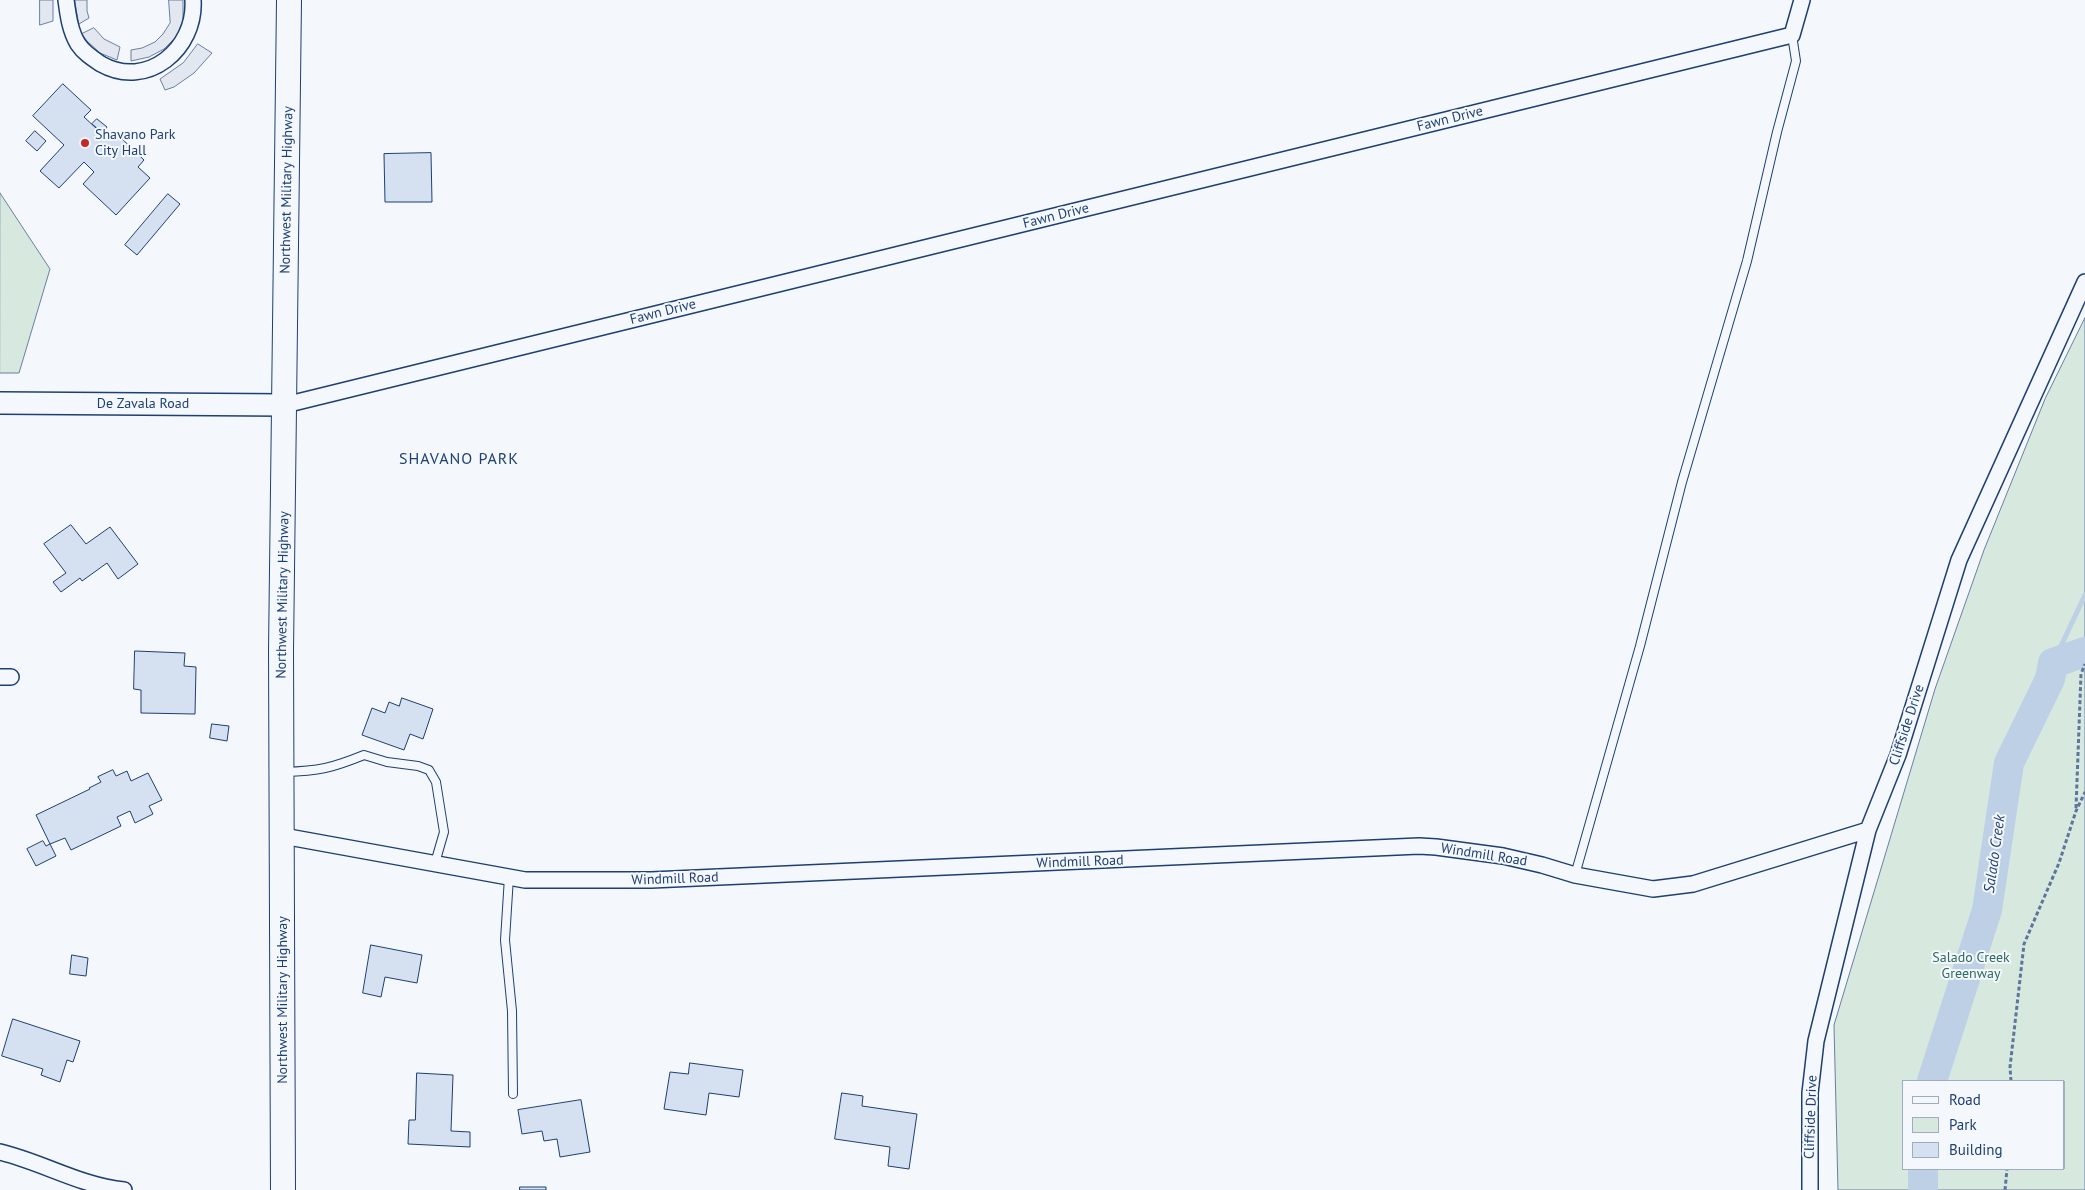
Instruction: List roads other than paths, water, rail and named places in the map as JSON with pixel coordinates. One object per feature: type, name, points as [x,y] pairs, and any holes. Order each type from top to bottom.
[{"type":"main road","name":"Northwest Military Highway","points":[[282,1190],[282,651],[289,0]]},
{"type":"main road","name":"De Zavala Road","points":[[0,403],[285,405]]},
{"type":"street","points":[[66,0],[72,33],[78,45],[88,56],[110,69],[134,72],[151,68],[164,62],[175,53],[187,35],[192,21],[193,0]]},
{"type":"street","points":[[1792,35],[1802,0]]},
{"type":"street","name":"Fawn Drive","points":[[285,405],[1792,35]]},
{"type":"street","name":"Cliffside Drive","points":[[1810,1190],[1810,1092],[1816,1041],[1868,830],[1898,756],[1959,560],[2085,282]]},
{"type":"street","name":"Windmill Road","points":[[282,836],[525,880],[651,880],[1419,846],[1503,856],[1575,875],[1653,889],[1693,884],[1868,830]]},
{"type":"street","points":[[0,1152],[41,1164],[80,1181],[106,1188],[124,1190]]},
{"type":"lane","points":[[1575,875],[1640,646],[1682,482],[1747,261],[1777,132],[1796,61],[1792,35]]},
{"type":"lane","points":[[282,772],[309,772],[333,768],[364,755],[387,762],[418,766],[429,770],[436,782],[444,832],[434,864]]},
{"type":"lane","points":[[509,877],[505,940],[512,1011],[514,1094]]},
{"type":"waterway","points":[[2053,663],[2085,595]]},
{"type":"waterway","name":"Salado Creek","points":[[1932,1080],[1987,910],[2009,763],[2050,679],[2053,663],[2085,652]]},
{"type":"waterway","name":"Salado Creek","points":[[1923,1170],[1923,1190]]},
{"type":"place","name":"Shavano Park City Hall","points":[[85,143]]},
{"type":"district","name":"SHAVANO PARK","points":[[459,459]]},
{"type":"park label","name":"Salado Creek Greenway","points":[[1971,966]]}]
